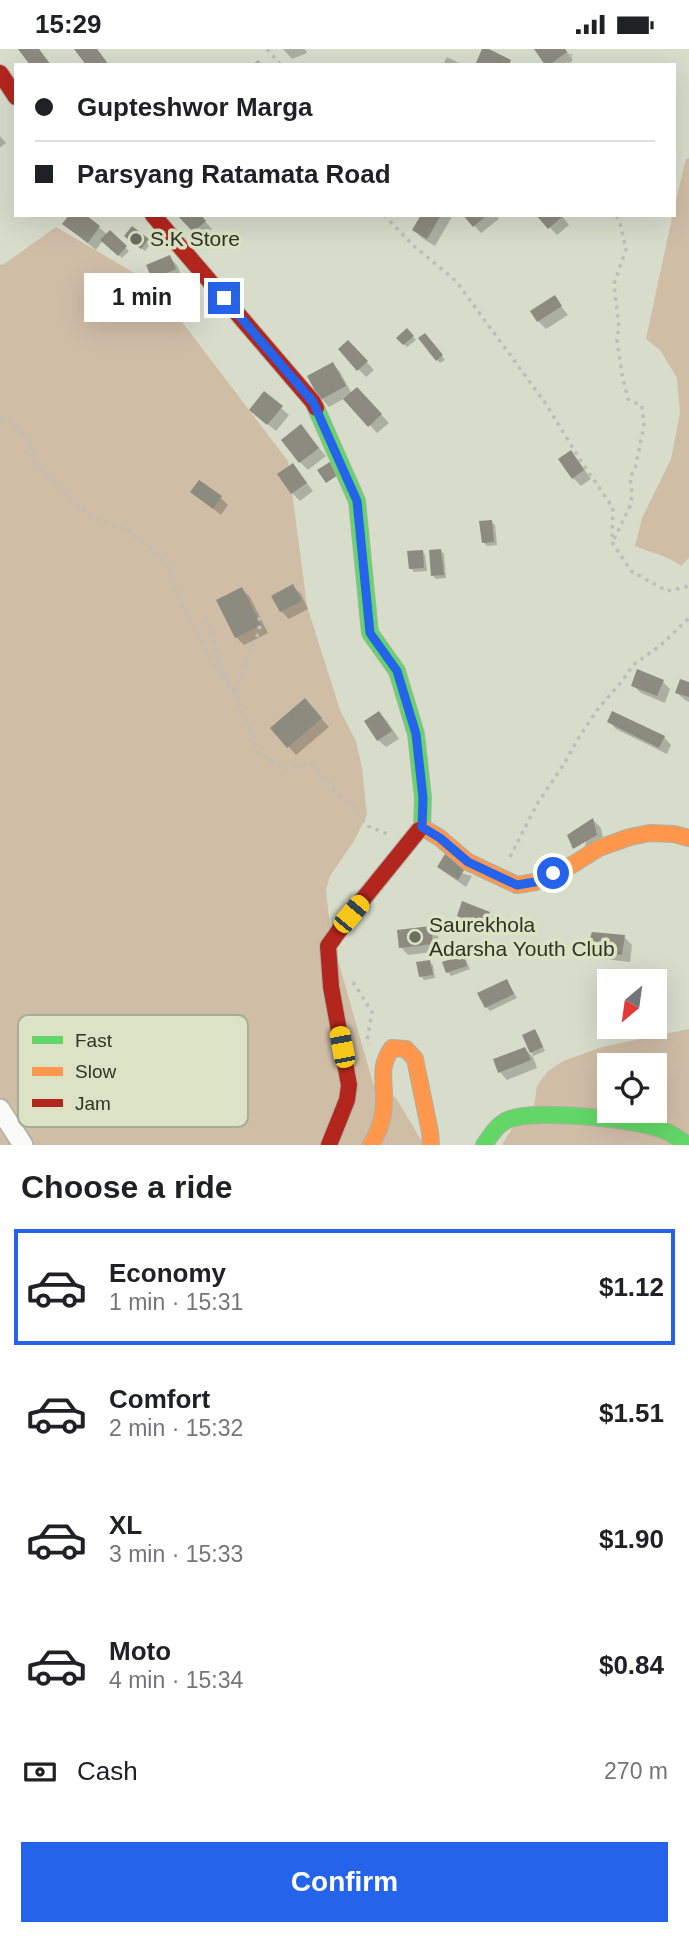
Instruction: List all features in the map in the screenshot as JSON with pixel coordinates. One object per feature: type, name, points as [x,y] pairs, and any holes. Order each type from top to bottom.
[{"type":"street","points":[[0,73],[14,94]]},
{"type":"street","points":[[155,217],[313,402],[357,501],[370,633],[397,671],[416,734],[423,798],[422,827],[328,946],[331,987],[349,1085],[347,1100],[330,1145]]},
{"type":"street","points":[[422,827],[440,838],[468,862],[517,885],[535,882],[572,865],[599,848],[630,837],[650,833],[689,838]]},
{"type":"street","points":[[371,1145],[377,1137],[383,1118],[382,1074],[387,1055],[392,1048],[406,1048],[415,1059],[431,1145]]},
{"type":"street","points":[[0,1109],[23,1145]]},
{"type":"street","points":[[484,1145],[494,1130],[509,1119],[524,1114],[548,1114],[650,1126],[666,1131],[688,1145]]},
{"type":"path","points":[[267,49],[279,63]]},
{"type":"path","points":[[386,217],[414,246],[456,281],[546,404],[613,508],[612,542],[631,571],[667,591],[689,586]]},
{"type":"path","points":[[612,542],[631,504],[630,477],[635,469],[644,425],[642,405],[628,399],[617,340],[619,327],[614,284],[626,249],[617,217]]},
{"type":"path","points":[[0,419],[9,420],[28,439],[36,465],[75,504],[99,520],[127,529],[168,566],[176,593],[216,671],[235,692]]},
{"type":"path","points":[[235,692],[244,672],[247,654],[258,635],[261,624],[258,613]]},
{"type":"path","points":[[206,616],[222,670],[235,692],[259,753],[283,769],[312,764],[368,826],[388,835],[422,827]]},
{"type":"path","points":[[499,877],[537,804],[597,710],[633,665],[661,645],[689,618]]},
{"type":"path","points":[[352,980],[372,1012],[367,1041],[384,1063]]},
{"type":"shaded area","points":[[689,158],[689,558],[681,566],[635,546],[642,518],[671,459],[680,413],[677,378],[660,350],[646,339],[672,217],[676,217],[676,201],[686,159]]},
{"type":"shaded area","points":[[56,227],[153,284],[288,461],[307,606],[340,710],[356,741],[367,815],[354,841],[330,876],[326,890],[331,936],[373,1083],[396,1098],[423,1145],[0,1145],[0,265]]},
{"type":"shaded area","points":[[689,1029],[689,1145],[502,1145],[516,1122],[532,1120],[537,1086],[548,1071],[563,1061],[602,1047],[641,1039],[667,1039],[667,1034]]},
{"type":"building","points":[[18,49],[39,49],[50,63],[28,63]]},
{"type":"building","points":[[74,49],[97,49],[108,63],[84,63]]},
{"type":"building","points":[[482,49],[489,49],[511,60],[510,63],[476,63]]},
{"type":"building","points":[[534,49],[565,49],[567,52],[552,63],[544,63]]},
{"type":"building","points":[[67,217],[89,217],[100,226],[88,243],[62,224]]},
{"type":"building","points":[[179,217],[203,217],[206,221],[193,232]]},
{"type":"building","points":[[420,217],[440,217],[427,239],[412,230]]},
{"type":"building","points":[[465,217],[485,217],[473,227]]},
{"type":"building","points":[[538,217],[562,217],[548,229]]},
{"type":"building","points":[[132,226],[149,239],[141,249],[124,236]]},
{"type":"building","points":[[110,230],[127,246],[118,256],[100,240]]},
{"type":"building","points":[[170,255],[176,269],[152,279],[146,265]]},
{"type":"building","points":[[555,295],[562,306],[537,322],[530,311]]},
{"type":"building","points":[[407,328],[414,336],[403,345],[396,338]]},
{"type":"building","points":[[425,333],[443,355],[436,361],[418,338]]},
{"type":"building","points":[[348,340],[368,361],[357,371],[338,349]]},
{"type":"building","points":[[333,362],[346,386],[320,400],[307,376]]},
{"type":"building","points":[[357,387],[382,414],[368,427],[343,399]]},
{"type":"building","points":[[264,391],[283,406],[267,425],[249,410]]},
{"type":"building","points":[[301,424],[319,448],[299,463],[281,440]]},
{"type":"building","points":[[571,450],[584,470],[572,479],[558,459]]},
{"type":"building","points":[[333,460],[341,473],[326,483],[317,470]]},
{"type":"building","points":[[293,463],[307,483],[291,494],[277,474]]},
{"type":"building","points":[[199,480],[222,496],[213,509],[190,492]]},
{"type":"building","points":[[492,520],[494,542],[482,543],[479,521]]},
{"type":"building","points":[[441,549],[444,575],[431,576],[429,550]]},
{"type":"building","points":[[423,550],[424,568],[409,569],[407,551]]},
{"type":"building","points":[[293,584],[302,601],[280,612],[271,596]]},
{"type":"building","points":[[242,587],[261,625],[235,638],[216,600]]},
{"type":"building","points":[[637,669],[664,680],[657,696],[631,686]]},
{"type":"building","points":[[680,679],[689,682],[689,697],[675,693]]},
{"type":"building","points":[[305,698],[322,718],[287,748],[270,728]]},
{"type":"building","points":[[379,711],[392,731],[377,741],[364,721]]},
{"type":"building","points":[[612,711],[665,736],[659,748],[607,722]]},
{"type":"building","points":[[593,818],[597,835],[573,849],[567,835]]},
{"type":"building","points":[[445,854],[466,867],[458,880],[437,867]]},
{"type":"building","points":[[462,901],[490,912],[485,927],[457,916]]},
{"type":"building","points":[[431,926],[433,944],[399,948],[397,930]]},
{"type":"building","points":[[592,932],[625,935],[622,955],[586,951]]},
{"type":"building","points":[[464,955],[467,966],[446,973],[442,962]]},
{"type":"building","points":[[430,960],[433,975],[419,977],[416,962]]},
{"type":"building","points":[[507,979],[514,994],[485,1008],[477,993]]},
{"type":"building","points":[[535,1029],[543,1047],[530,1053],[522,1035]]},
{"type":"building","points":[[525,1047],[531,1060],[498,1073],[493,1059]]},
{"type":"traffic: fast","points":[[316,408],[357,501],[370,633],[397,671],[416,734],[423,798],[422,827],[419,830]]},
{"type":"traffic: fast","points":[[484,1145],[502,1123],[523,1116],[542,1115],[634,1123],[665,1131],[688,1145]]},
{"type":"traffic: slow","points":[[422,827],[440,838],[468,862],[517,885],[535,882],[572,865],[599,848],[630,837],[650,833],[689,838]]},
{"type":"traffic: slow","points":[[371,1145],[382,1119],[383,1074],[392,1048],[406,1049],[415,1059],[431,1145]]},
{"type":"traffic: jam","points":[[0,73],[14,94]]},
{"type":"traffic: jam","points":[[155,217],[316,408]]},
{"type":"traffic: jam","points":[[329,1145],[347,1100],[349,1085],[331,987],[328,946],[419,830]]},
{"type":"place","name":"S.K Store","points":[[136,239]]},
{"type":"place","name":"Saurekhola Adarsha Youth Club","points":[[415,937]]},
{"type":"route","points":[[224,298],[313,402],[357,501],[370,633],[397,671],[416,734],[423,798],[422,827],[440,838],[468,862],[517,885],[535,882],[553,873]]}]
